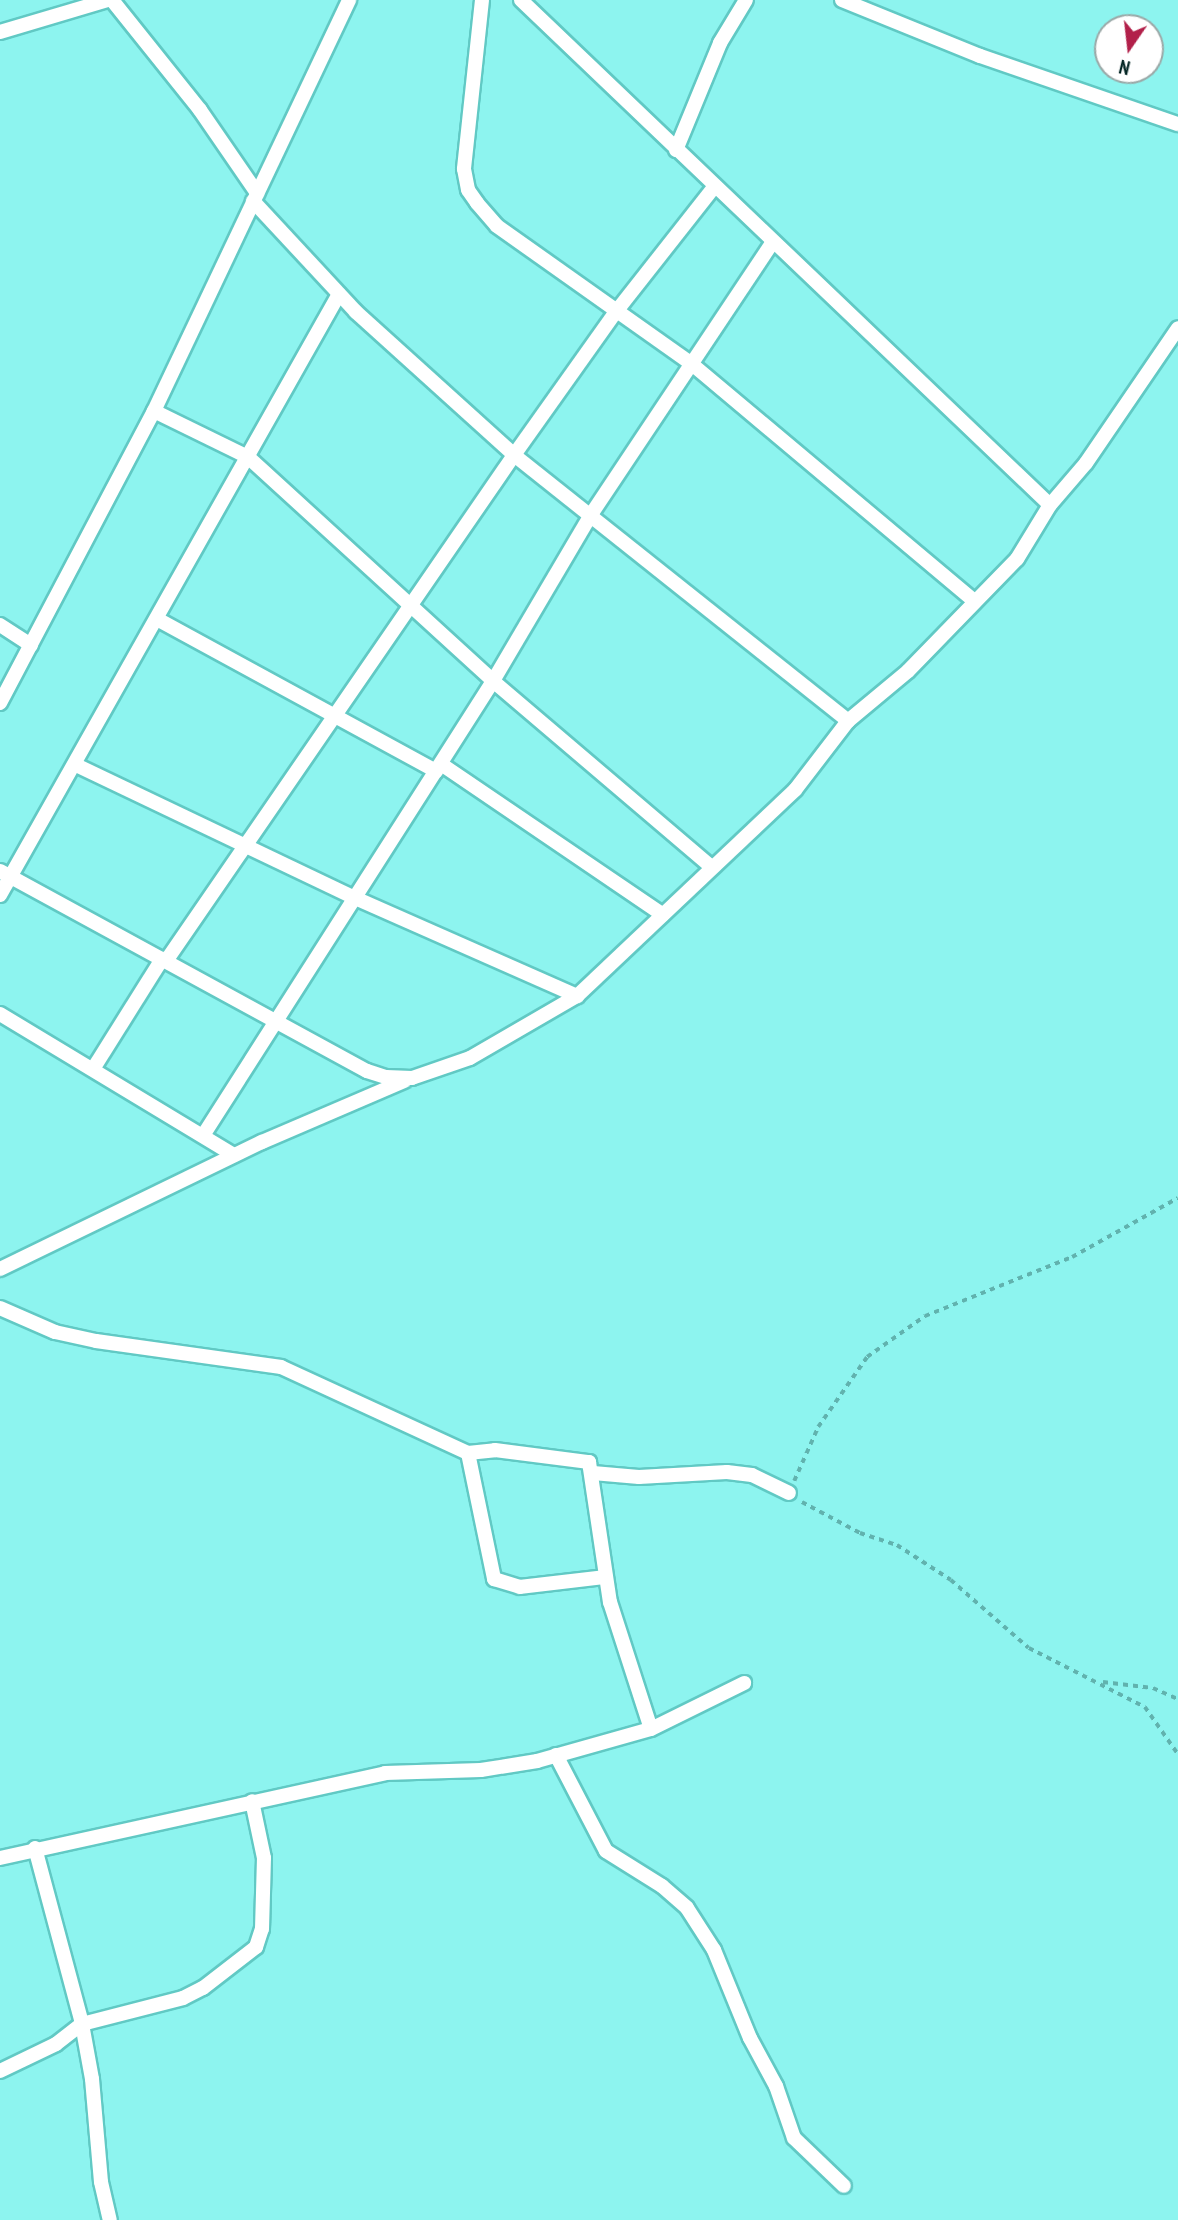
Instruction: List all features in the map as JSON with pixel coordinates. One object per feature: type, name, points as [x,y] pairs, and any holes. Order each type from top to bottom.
[{"type":"street","points":[[0,32],[110,0],[200,110],[255,197],[339,293],[514,455],[592,513],[848,721]]},
{"type":"street","points":[[0,703],[154,411],[348,0]]},
{"type":"street","points":[[482,0],[469,93],[464,169],[468,190],[497,226],[615,313],[693,365],[974,601]]},
{"type":"street","points":[[521,0],[772,243],[1050,505]]},
{"type":"street","points":[[676,150],[720,43],[746,0]]},
{"type":"street","points":[[842,0],[980,56],[1178,124]]},
{"type":"street","points":[[93,1069],[244,842],[413,607],[514,455],[615,313],[714,187]]},
{"type":"street","points":[[204,1134],[493,681],[592,513],[772,243]]},
{"type":"street","points":[[0,895],[5,874],[76,765],[339,293]]},
{"type":"street","points":[[0,1269],[234,1155],[412,1078],[470,1058],[577,996],[663,915],[710,866],[795,790],[848,721],[908,671],[1017,559],[1050,505],[1086,463],[1178,328]]},
{"type":"street","points":[[154,411],[248,457],[493,681],[710,866]]},
{"type":"street","points":[[157,619],[438,767],[663,915]]},
{"type":"street","points":[[0,625],[31,645]]},
{"type":"street","points":[[76,765],[244,842],[355,898],[577,996]]},
{"type":"street","points":[[5,874],[367,1071],[386,1077],[412,1078]]},
{"type":"street","points":[[0,1014],[204,1134],[234,1155]]},
{"type":"street","points":[[0,1308],[55,1332],[96,1342],[281,1367],[468,1453],[495,1450],[589,1462],[593,1474],[592,1502],[618,1635],[651,1729]]},
{"type":"street","points":[[468,1453],[494,1579],[520,1587],[605,1577]]},
{"type":"street","points":[[593,1474],[639,1477],[727,1472],[752,1475],[789,1493]]},
{"type":"street","points":[[0,1858],[35,1848],[385,1773],[481,1770],[556,1755],[651,1729],[744,1683]]},
{"type":"street","points":[[556,1755],[606,1851],[662,1886],[694,1918],[714,1950],[750,2038],[776,2086],[794,2138],[844,2186]]},
{"type":"street","points":[[0,2071],[56,2044],[82,2024],[183,1998],[256,1947],[262,1929],[264,1858],[252,1801]]},
{"type":"street","points":[[35,1848],[82,2024],[92,2078],[101,2182],[110,2220]]},
{"type":"path","points":[[1178,1198],[1072,1258],[925,1316],[867,1357],[818,1427],[789,1493],[840,1524],[897,1545],[951,1580],[1029,1648],[1101,1681],[1145,1707],[1178,1754]]},
{"type":"path","points":[[1101,1681],[1153,1688],[1178,1699]]}]
